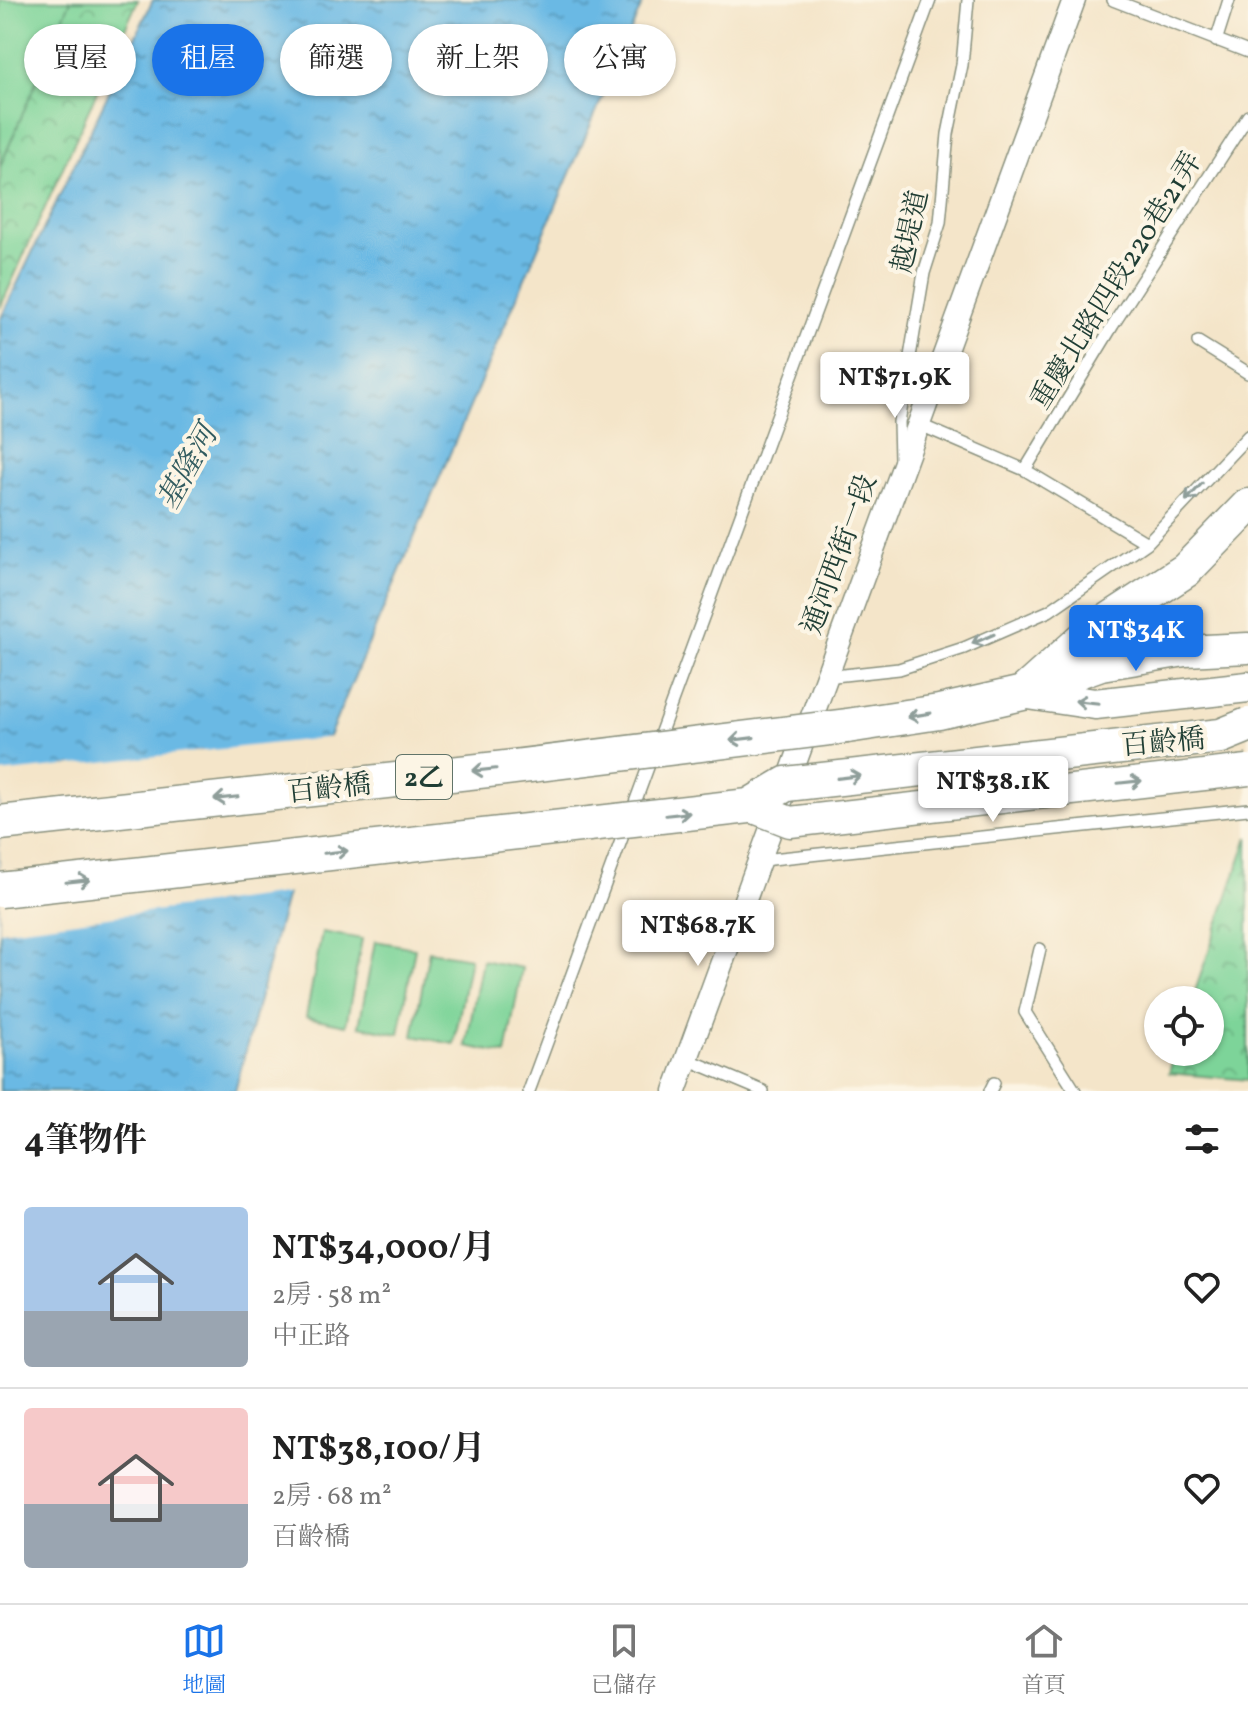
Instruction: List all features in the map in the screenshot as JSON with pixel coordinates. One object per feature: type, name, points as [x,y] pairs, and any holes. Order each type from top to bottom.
[{"type":"main road","name":"2乙","points":[[1023,693],[1091,632],[1186,570],[1248,506]]},
{"type":"main road","name":"百齡橋","points":[[0,823],[497,769],[847,726],[939,712],[1023,693]]},
{"type":"main road","name":"百齡橋","points":[[0,890],[749,806],[786,784],[1239,732]]},
{"type":"street","name":"通河西街一段","points":[[675,1091],[1074,0]]},
{"type":"street","points":[[1023,693],[1101,665],[1185,651],[1248,648]]},
{"type":"street","points":[[1023,693],[1095,704],[1248,687]]},
{"type":"street","name":"百齡橋","points":[[749,806],[790,822],[1248,770]]},
{"type":"lane","points":[[529,1091],[930,0]]},
{"type":"lane","name":"越堤道","points":[[900,472],[899,422],[924,273],[940,223],[948,134],[962,65],[968,0]]},
{"type":"lane","points":[[1113,0],[1248,52]]},
{"type":"lane","points":[[1216,41],[1229,0]]},
{"type":"lane","name":"重慶北路四段220巷21弄","points":[[1025,470],[1113,325],[1248,116]]},
{"type":"lane","points":[[1198,342],[1248,373]]},
{"type":"lane","points":[[918,424],[1025,470],[1147,543]]},
{"type":"lane","points":[[825,677],[899,669],[964,648],[1049,611],[1147,543],[1248,436]]},
{"type":"lane","points":[[762,860],[1248,809]]},
{"type":"lane","points":[[1040,949],[1025,1012],[1075,1091]]},
{"type":"lane","points":[[687,1059],[763,1091]]},
{"type":"green space","points":[[0,0],[138,0],[127,24],[24,24],[24,96],[95,96],[0,308]]},
{"type":"green space","points":[[0,0],[71,0],[61,24],[24,24],[24,96],[30,96],[0,167]]},
{"type":"green space","points":[[1248,837],[1248,1080],[1169,1073],[1171,1066],[1224,1066],[1224,986],[1197,986]]},
{"type":"green space","points":[[322,932],[362,939],[346,1025],[306,1017]]},
{"type":"green space","points":[[375,941],[415,948],[399,1034],[359,1026]]},
{"type":"green space","points":[[429,951],[470,958],[454,1044],[413,1036]]},
{"type":"green space","points":[[482,960],[522,968],[506,1054],[466,1046]]},
{"type":"water","name":"基隆河","points":[[153,0],[644,0],[634,24],[564,24],[564,96],[603,96],[327,741],[235,1091],[0,1091],[0,320],[107,96],[136,96],[136,36]]},
{"type":"pier","points":[[333,737],[291,893],[0,931],[0,773]]}]
